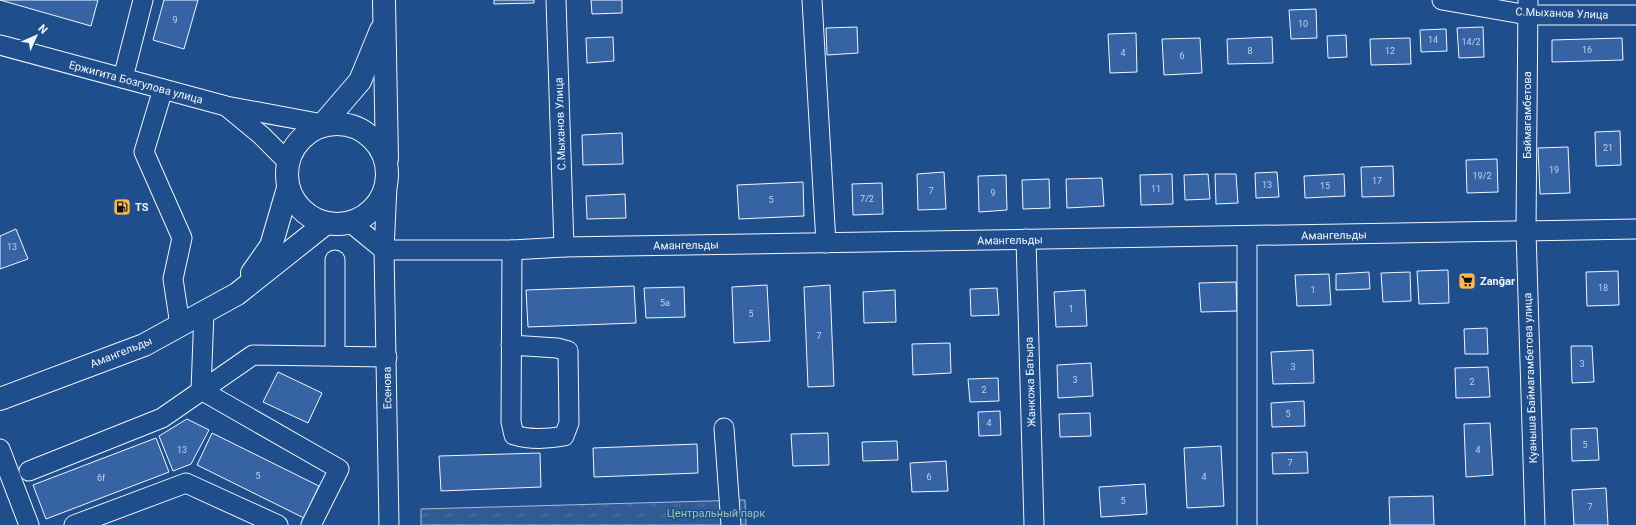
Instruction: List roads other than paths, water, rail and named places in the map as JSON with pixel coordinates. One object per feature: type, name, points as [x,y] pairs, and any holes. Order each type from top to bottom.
[{"type":"main road","points":[[237,294],[271,246],[288,188],[287,161],[300,138],[323,124],[360,81],[384,11]]},
{"type":"main road","points":[[288,188],[302,211],[325,224],[351,223],[374,210],[387,186],[384,11]]},
{"type":"main road","points":[[323,124],[349,124],[373,137],[386,160]]},
{"type":"main road","name":"Амангельды","points":[[0,399],[144,345],[237,294],[325,224]]},
{"type":"street","points":[[123,78],[143,0]]},
{"type":"street","name":"С.Мыханов Улица","points":[[556,0],[564,247]]},
{"type":"street","points":[[812,0],[826,243]]},
{"type":"street","name":"С.Мыханов Улица","points":[[1442,0],[1636,15]]},
{"type":"street","name":"Баймагамбетова","points":[[1526,231],[1528,7]]},
{"type":"street","name":"Ержигита Бозгулова улица","points":[[0,44],[226,106],[323,124]]},
{"type":"street","points":[[163,89],[144,152],[182,238],[173,279],[180,325]]},
{"type":"street","points":[[226,106],[261,135],[287,161]]},
{"type":"street","name":"Есенова","points":[[387,186],[384,250],[390,525]]},
{"type":"street","points":[[351,223],[384,250]]},
{"type":"street","name":"Амангельды","points":[[384,250],[512,250],[564,247],[1026,239],[1247,237],[1636,229]]},
{"type":"street","name":"Куаныша Баймагамбетова улица","points":[[1526,231],[1535,525]]},
{"type":"street","points":[[1247,237],[1247,525]]},
{"type":"street","name":"Жанкожа Батыра","points":[[1026,239],[1034,525]]},
{"type":"street","points":[[511,345],[557,348],[568,351],[569,423],[564,436],[552,438],[530,438],[514,435],[511,422],[511,345],[512,250]]},
{"type":"street","points":[[335,260],[335,356]]},
{"type":"street","points":[[201,390],[204,312]]},
{"type":"street","points":[[28,472],[162,418],[253,355],[386,357]]},
{"type":"street","points":[[201,390],[339,469],[311,525]]},
{"type":"street","points":[[724,428],[731,525]]},
{"type":"street","points":[[0,449],[29,525]]},
{"type":"street","points":[[85,523],[186,483],[278,525]]},
{"type":"place","name":"TS","points":[[122,207]]},
{"type":"place","name":"Zanğar","points":[[1467,281]]},
{"type":"park label","name":"Центральный парк","points":[[716,513]]}]
